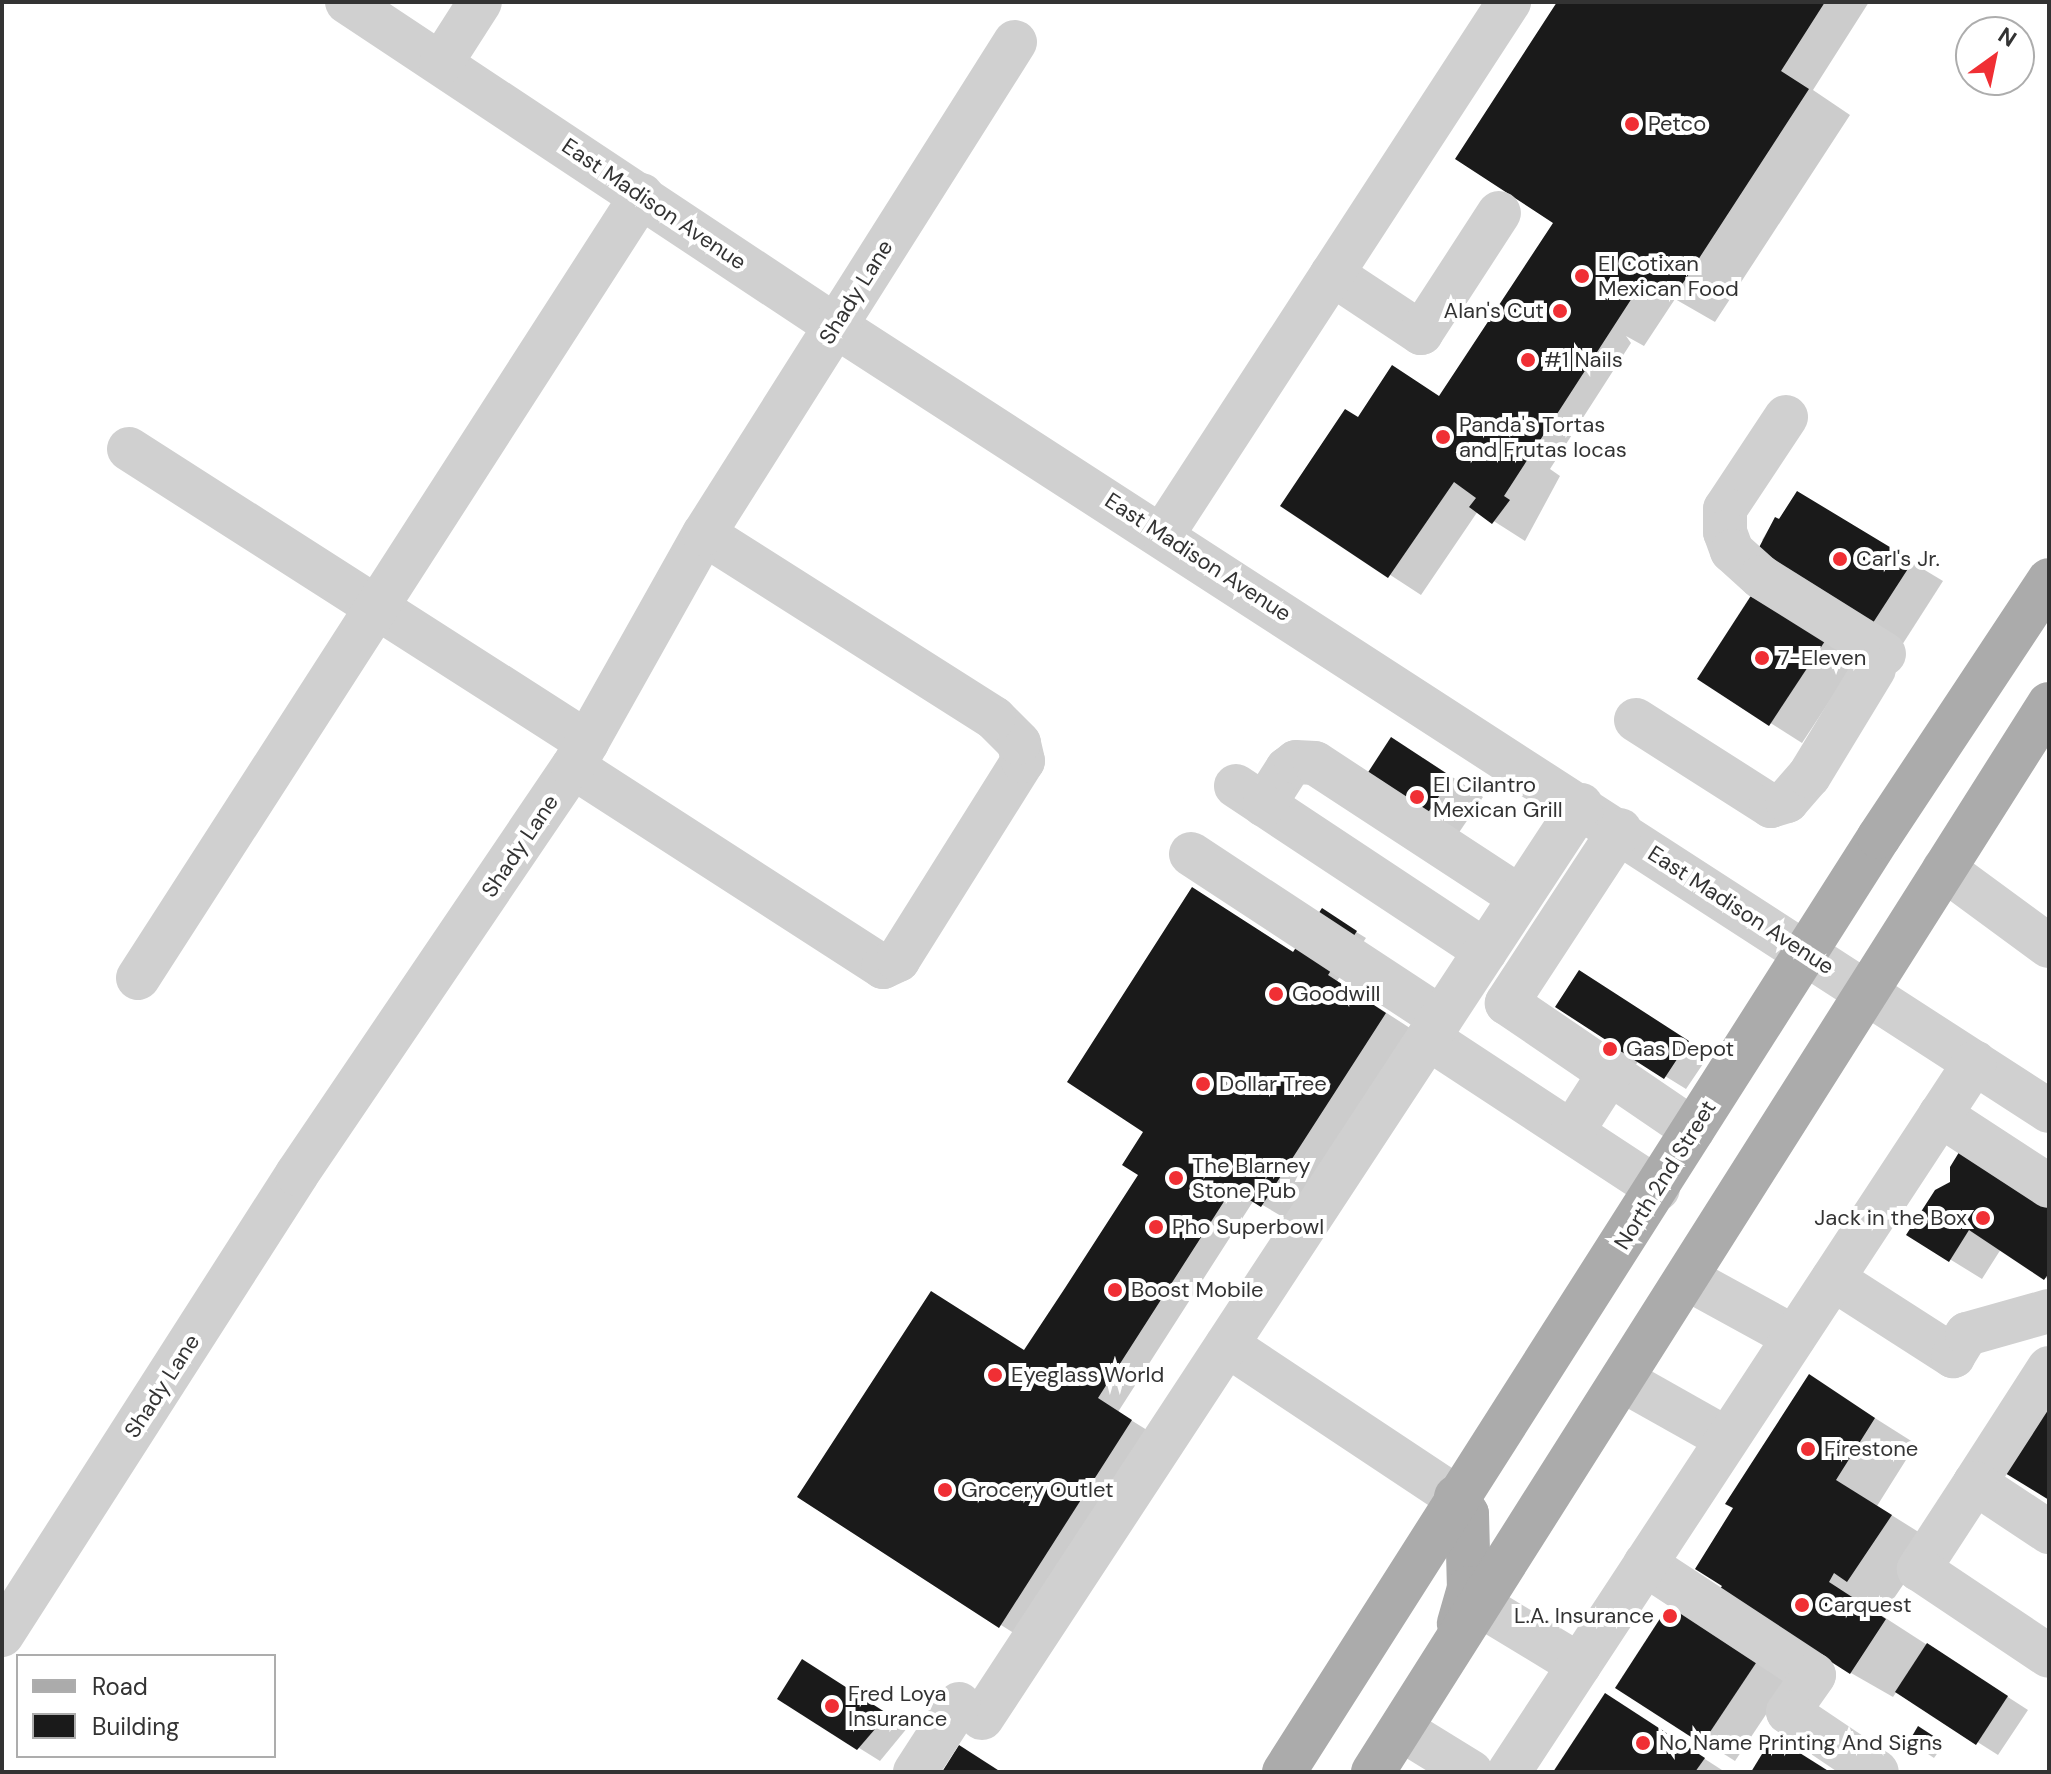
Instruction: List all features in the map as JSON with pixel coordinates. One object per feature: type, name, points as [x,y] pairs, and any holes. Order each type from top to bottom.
[{"type":"main road","name":"North 2nd Street","points":[[1284,1772],[1456,1497],[2049,580]]},
{"type":"main road","points":[[1373,1772],[1869,995],[1944,869],[2049,704]]},
{"type":"main road","points":[[1452,1649],[1469,1588],[1467,1514],[1456,1497]]},
{"type":"street","name":"East Madison Avenue","points":[[347,2],[834,325],[1163,534],[2049,1111]]},
{"type":"street","points":[[441,63],[480,2]]},
{"type":"street","points":[[1163,534],[1509,2]]},
{"type":"street","name":"Shady Lane","points":[[2,1635],[297,1174],[580,755],[704,534],[1015,42]]},
{"type":"street","points":[[138,978],[642,195]]},
{"type":"street","points":[[1332,274],[1421,333],[1499,213]]},
{"type":"street","points":[[1636,720],[1771,806],[1787,801],[1809,776],[1879,662],[1761,577],[1732,551],[1725,532],[1725,509],[1786,417]]},
{"type":"street","points":[[129,449],[375,607],[883,967],[898,960],[1023,761],[1019,743],[994,718],[704,534]]},
{"type":"street","points":[[1502,925],[1250,795],[1296,762],[1315,763],[1539,955]]},
{"type":"street","points":[[915,1772],[970,1711],[1227,1345],[1581,805]]},
{"type":"street","points":[[1620,830],[1507,1003],[1611,1071],[1693,1130]]},
{"type":"street","points":[[1191,854],[1434,1028],[1572,1132],[1658,1189]]},
{"type":"street","points":[[1944,869],[2049,946]]},
{"type":"street","points":[[1509,1772],[1975,1062]]},
{"type":"street","points":[[1572,1132],[1611,1071]]},
{"type":"street","points":[[1940,1115],[2049,1186]]},
{"type":"street","points":[[1688,1279],[1794,1337]]},
{"type":"street","points":[[1833,1279],[1953,1356],[1967,1334],[2049,1311]]},
{"type":"street","points":[[1227,1345],[1456,1497]]},
{"type":"street","points":[[2049,1368],[1919,1569],[2049,1656]]},
{"type":"street","points":[[1624,1381],[1727,1439]]},
{"type":"street","points":[[1975,1483],[2049,1532]]},
{"type":"street","points":[[1645,1564],[1814,1675],[1788,1712],[1877,1772]]},
{"type":"street","points":[[1480,1605],[1579,1665]]},
{"type":"street","points":[[1401,1729],[1471,1772]]},
{"type":"building","points":[[1557,2],[1825,2],[1781,71],[1809,89],[1672,300],[1643,281],[1504,496],[1510,500],[1492,524],[1469,507],[1476,498],[1454,482],[1388,578],[1280,506],[1345,409],[1358,417],[1392,365],[1439,396],[1553,223],[1455,159]]},
{"type":"building","name":"Carl's Jr.","points":[[1797,491],[1913,561],[1869,629],[1754,557],[1775,517],[1779,519]]},
{"type":"building","name":"7-Eleven","points":[[1754,591],[1827,638],[1769,726],[1697,679]]},
{"type":"building","name":"El Cilantro Mexican Grill","points":[[1391,737],[1452,777],[1425,817],[1365,777]]},
{"type":"building","points":[[1192,887],[1293,952],[1322,908],[1357,931],[1328,975],[1386,1013],[1261,1207],[1232,1189],[1098,1398],[1132,1420],[999,1628],[797,1497],[931,1291],[1024,1350],[1065,1288],[1138,1175],[1122,1165],[1143,1132],[1067,1082]]},
{"type":"building","name":"Gas Depot","points":[[1579,970],[1689,1041],[1664,1079],[1617,1049],[1609,1062],[1599,1056],[1609,1042],[1555,1007]]},
{"type":"building","name":"Jack in the Box","points":[[1961,1149],[2049,1206],[2049,1273],[2044,1280],[1969,1230],[1949,1262],[1906,1235],[1935,1190],[1950,1182],[1950,1167]]},
{"type":"building","points":[[1809,1374],[1875,1418],[1836,1480],[1892,1515],[1847,1582],[1834,1573],[1829,1582],[1886,1619],[1850,1674],[1719,1590],[1722,1586],[1695,1569],[1733,1508],[1725,1504]]},
{"type":"building","points":[[2049,1403],[2049,1500],[2005,1473]]},
{"type":"building","points":[[1674,1597],[1762,1654],[1702,1744],[1615,1688]]},
{"type":"building","points":[[1927,1643],[2008,1696],[1976,1745],[1895,1692]]},
{"type":"building","name":"Fred Loya Insurance","points":[[802,1659],[888,1714],[857,1750],[777,1699]]},
{"type":"building","name":"No Name Printing And Signs","points":[[1605,1693],[1705,1758],[1695,1772],[1553,1772]]},
{"type":"building","points":[[1918,1726],[1935,1737],[1923,1754],[1908,1743]]},
{"type":"building","points":[[1773,1736],[1830,1772],[1751,1772]]},
{"type":"building","points":[[959,1745],[1001,1772],[942,1772]]},
{"type":"place","name":"Petco","points":[[1632,124]]},
{"type":"place","name":"El Cotixan Mexican Food","points":[[1582,276]]},
{"type":"place","name":"Alan's Cut","points":[[1560,311]]},
{"type":"place","name":"#1 Nails","points":[[1528,360]]},
{"type":"place","name":"Panda's Tortas and Frutas locas","points":[[1443,437]]},
{"type":"place","name":"Carl's Jr.","points":[[1840,559]]},
{"type":"place","name":"7-Eleven","points":[[1762,658]]},
{"type":"place","name":"El Cilantro Mexican Grill","points":[[1417,797]]},
{"type":"place","name":"Goodwill","points":[[1276,994]]},
{"type":"place","name":"Gas Depot","points":[[1610,1049]]},
{"type":"place","name":"Dollar Tree","points":[[1203,1084]]},
{"type":"place","name":"The Blarney Stone Pub","points":[[1176,1178]]},
{"type":"place","name":"Jack in the Box","points":[[1983,1218]]},
{"type":"place","name":"Pho Superbowl","points":[[1156,1227]]},
{"type":"place","name":"Boost Mobile","points":[[1115,1290]]},
{"type":"place","name":"Eyeglass World","points":[[995,1375]]},
{"type":"place","name":"Firestone","points":[[1808,1449]]},
{"type":"place","name":"Grocery Outlet","points":[[945,1490]]},
{"type":"place","name":"Carquest","points":[[1802,1605]]},
{"type":"place","name":"L.A. Insurance","points":[[1670,1616]]},
{"type":"place","name":"Fred Loya Insurance","points":[[832,1706]]},
{"type":"place","name":"No Name Printing And Signs","points":[[1643,1743]]}]
